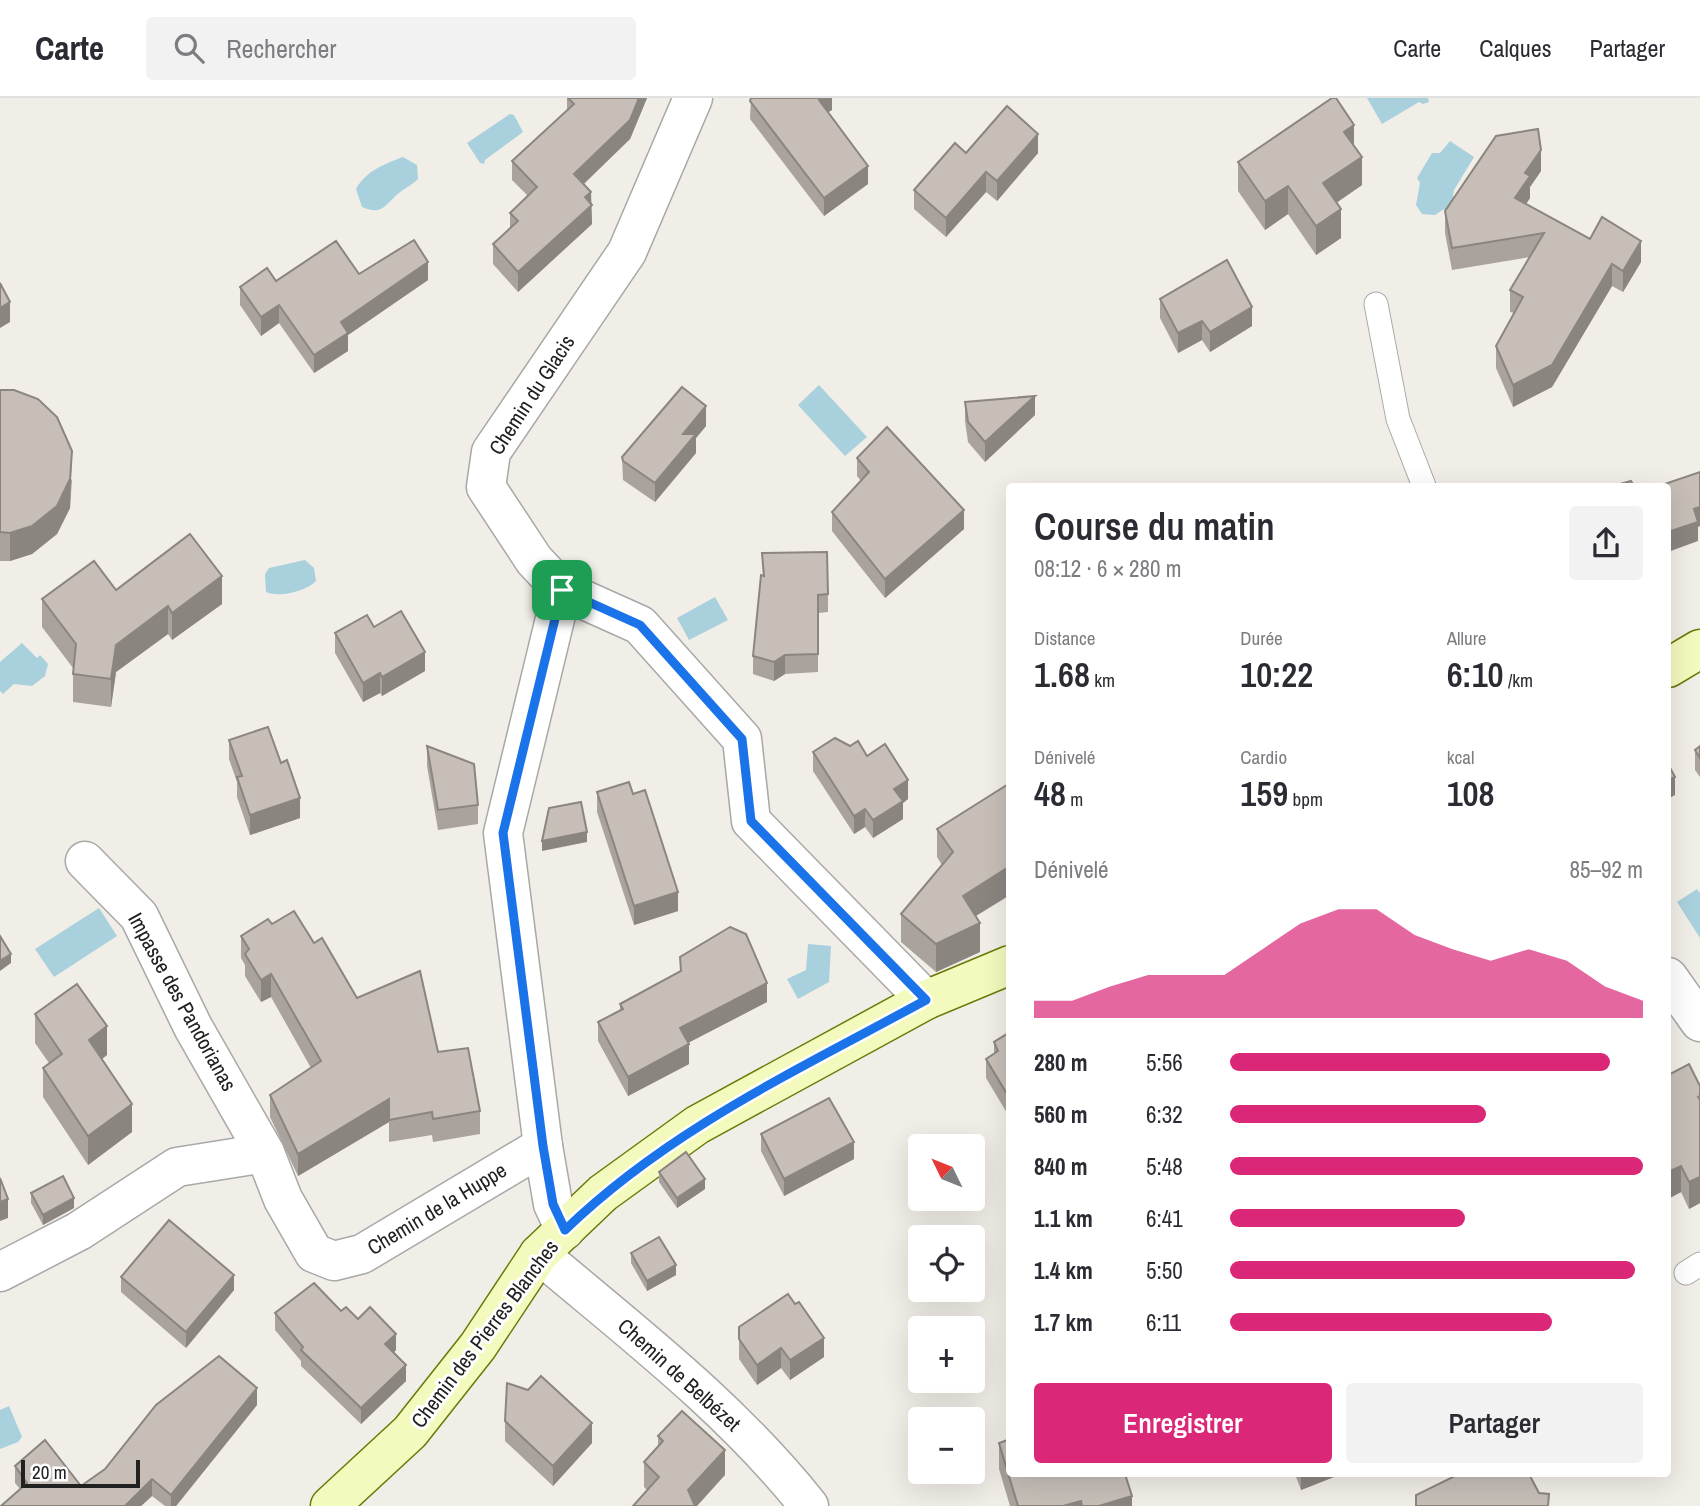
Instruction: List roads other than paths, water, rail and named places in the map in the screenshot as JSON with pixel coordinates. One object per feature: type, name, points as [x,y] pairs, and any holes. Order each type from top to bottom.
[{"type":"street","name":"Chemin du Glacis","points":[[562,590],[534,560],[486,486],[491,453],[627,252],[693,98]]},
{"type":"street","points":[[552,1242],[553,1204],[543,1146],[503,833],[562,590],[640,625],[742,739],[751,821],[926,1000]]},
{"type":"street","points":[[1671,666],[1700,649]]},
{"type":"street","name":"Impasse des Pandorianas","points":[[85,861],[139,916],[193,1027],[265,1153]]},
{"type":"street","name":"Chemin des Pierres Blanches","points":[[330,1506],[410,1433],[478,1346],[552,1242],[603,1193],[697,1125],[926,1000],[1006,966]]},
{"type":"street","points":[[1671,981],[1700,1022]]},
{"type":"street","name":"Chemin de la Huppe","points":[[265,1153],[283,1199],[314,1253],[334,1261],[362,1254],[543,1146]]},
{"type":"street","points":[[0,1272],[79,1231],[177,1167],[265,1153]]},
{"type":"street","name":"Chemin de Belbézet","points":[[552,1242],[774,1462],[809,1506]]},
{"type":"lane","points":[[1376,304],[1398,419],[1423,483]]},
{"type":"water","points":[[1367,98],[1428,98],[1429,102],[1419,102],[1382,124]]},
{"type":"water","points":[[510,114],[514,115],[523,132],[485,160],[484,164],[480,163],[467,143]]},
{"type":"water","points":[[1450,141],[1474,157],[1454,190],[1453,196],[1458,201],[1449,212],[1444,209],[1435,215],[1422,214],[1416,205],[1420,183],[1417,178],[1432,153],[1440,153]]},
{"type":"water","points":[[403,157],[417,165],[418,179],[379,210],[362,207],[356,189],[360,183],[376,169]]},
{"type":"water","points":[[819,385],[867,437],[845,456],[798,405]]},
{"type":"water","points":[[305,560],[314,568],[316,581],[312,585],[285,594],[266,592],[265,574],[269,568]]},
{"type":"water","points":[[715,597],[728,620],[689,640],[677,618]]},
{"type":"water","points":[[22,643],[37,658],[40,655],[48,664],[45,676],[32,686],[14,684],[3,694],[0,691],[0,662]]},
{"type":"water","points":[[1697,889],[1700,893],[1700,938],[1677,902]]},
{"type":"water","points":[[99,908],[117,936],[54,977],[35,949]]},
{"type":"water","points":[[808,944],[831,946],[829,982],[798,999],[787,979],[806,970]]},
{"type":"water","points":[[9,1406],[22,1437],[18,1442],[0,1449],[0,1410]]}]
